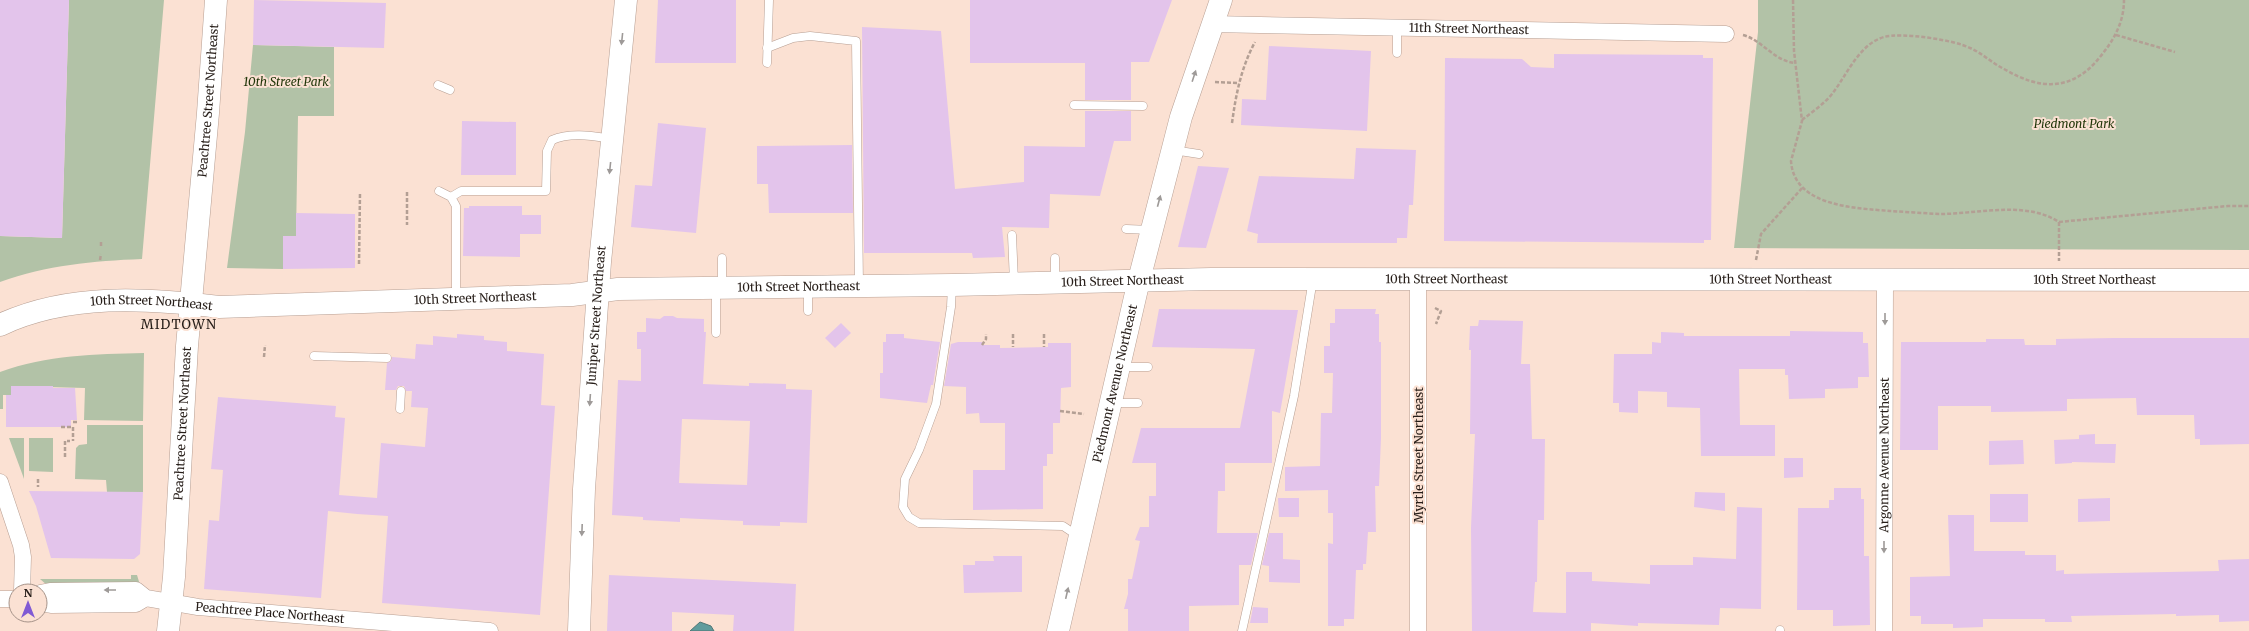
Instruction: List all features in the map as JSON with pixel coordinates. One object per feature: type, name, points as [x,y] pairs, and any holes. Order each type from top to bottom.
[{"type":"main road","name":"Peachtree Street Northeast","points":[[168,631],[172,602],[191,304],[216,0]]},
{"type":"main road","name":"Juniper Street Northeast","points":[[579,631],[584,489],[598,292],[626,0]]},
{"type":"main road","name":"Piedmont Avenue Northeast","points":[[1058,631],[1139,280],[1172,150],[1211,24],[1221,0]]},
{"type":"main road","name":"10th Street Northeast","points":[[0,326],[48,309],[89,301],[162,300],[219,307],[572,295],[618,289],[952,285],[1139,280],[1313,279],[2249,280]]},
{"type":"street","name":"11th Street Northeast","points":[[1211,24],[1726,34]]},
{"type":"street","name":"Myrtle Street Northeast","points":[[1418,279],[1418,631]]},
{"type":"street","name":"Argonne Avenue Northeast","points":[[1884,631],[1885,280]]},
{"type":"street","points":[[0,482],[21,545],[23,556],[22,583]]},
{"type":"street","name":"Peachtree Place Northeast","points":[[48,591],[136,590],[146,598],[198,607],[402,628],[490,631]]},
{"type":"street","name":"Peachtree Place Northeast","points":[[48,604],[136,604],[146,598]]},
{"type":"lane","points":[[767,64],[769,0]]},
{"type":"lane","points":[[1397,28],[1397,53]]},
{"type":"lane","points":[[767,48],[793,38],[810,36],[856,40],[859,286]]},
{"type":"lane","points":[[438,86],[450,90]]},
{"type":"lane","points":[[1074,105],[1143,106]]},
{"type":"lane","points":[[451,197],[461,191],[546,191],[547,151],[552,140],[562,136],[577,135],[613,139]]},
{"type":"lane","points":[[1172,150],[1199,154]]},
{"type":"lane","points":[[439,191],[451,197],[456,206],[456,299]]},
{"type":"lane","points":[[1126,229],[1152,230]]},
{"type":"lane","points":[[1012,235],[1014,283]]},
{"type":"lane","points":[[716,333],[722,258]]},
{"type":"lane","points":[[1055,258],[1055,282]]},
{"type":"lane","points":[[1242,631],[1294,396],[1313,279]]},
{"type":"lane","points":[[952,285],[951,307],[936,404],[919,450],[904,479],[904,507],[908,517],[919,523],[1063,526],[1080,538]]},
{"type":"lane","points":[[808,287],[808,311]]},
{"type":"lane","points":[[314,356],[387,358]]},
{"type":"lane","points":[[1119,367],[1148,367]]},
{"type":"lane","points":[[400,409],[401,391]]},
{"type":"lane","points":[[1110,403],[1138,403]]},
{"type":"path","points":[[1793,0],[1795,63],[1802,120],[1791,161],[1791,168],[1803,187],[1821,200],[1846,208],[1939,214],[2032,211],[2059,222],[2228,206],[2249,206]]},
{"type":"path","points":[[1802,120],[1831,95],[1855,59],[1869,46],[1883,37],[1902,35],[1960,43],[2021,79],[2035,84],[2060,84],[2072,81],[2087,73],[2116,35],[2124,12],[2124,0]]},
{"type":"path","points":[[1726,34],[1739,34],[1750,37],[1783,61],[1795,63]]},
{"type":"path","points":[[2116,35],[2175,52]]},
{"type":"path","points":[[1232,123],[1238,83],[1246,58],[1255,42]]},
{"type":"path","points":[[1214,82],[1238,83]]},
{"type":"path","points":[[1753,279],[1761,234],[1803,187]]},
{"type":"path","points":[[360,192],[360,264]]},
{"type":"path","points":[[407,192],[407,225]]},
{"type":"path","points":[[2059,222],[2060,279]]},
{"type":"path","points":[[101,242],[101,248]]},
{"type":"path","points":[[100,260],[101,254]]},
{"type":"path","points":[[982,345],[986,340],[986,334]]},
{"type":"path","points":[[1013,334],[1013,347]]},
{"type":"path","points":[[1044,334],[1044,347]]},
{"type":"path","points":[[264,357],[265,345]]},
{"type":"path","points":[[1060,411],[1084,414]]},
{"type":"path","points":[[73,422],[79,422]]},
{"type":"path","points":[[61,427],[73,427],[72,442],[65,442],[65,457]]},
{"type":"path","points":[[38,479],[38,487]]},
{"type":"green space","points":[[69,0],[164,0],[142,259],[70,265],[18,276],[0,282],[0,236],[62,238]]},
{"type":"green space","name":"Piedmont Park","points":[[1758,0],[2249,0],[2249,250],[1734,248],[1758,32]]},
{"type":"green space","name":"10th Street Park","points":[[253,45],[334,47],[334,116],[298,116],[296,236],[283,236],[283,269],[227,268],[245,132]]},
{"type":"green space","points":[[144,353],[143,421],[84,420],[85,388],[11,386],[11,395],[3,395],[3,409],[0,409],[0,372],[35,362],[71,356]]},
{"type":"green space","points":[[87,425],[143,425],[143,492],[107,492],[106,480],[75,479],[76,448],[79,445],[87,444]]},
{"type":"green space","points":[[9,438],[24,438],[24,479],[23,476]]},
{"type":"green space","points":[[29,438],[53,438],[53,472],[29,471]]},
{"type":"green space","points":[[131,575],[137,575],[140,585],[48,585],[48,583],[45,583],[40,579],[131,579]]},
{"type":"water","points":[[700,622],[711,626],[714,631],[690,631]]},
{"type":"building","points":[[0,0],[69,0],[62,238],[0,236]]},
{"type":"building","points":[[254,0],[386,3],[384,48],[253,45]]},
{"type":"building","points":[[658,0],[736,0],[736,63],[655,63]]},
{"type":"building","points":[[970,0],[1172,0],[1149,62],[1131,62],[1131,100],[1085,100],[1085,63],[970,63]]},
{"type":"building","points":[[862,27],[941,31],[955,189],[1024,182],[1024,146],[1085,147],[1085,111],[1131,111],[1131,141],[1114,141],[1100,196],[1050,194],[1049,228],[1002,227],[1005,257],[973,258],[972,253],[864,253]]},
{"type":"building","points":[[1269,46],[1371,51],[1367,131],[1241,125],[1242,99],[1266,100]]},
{"type":"building","points":[[1554,54],[1703,55],[1703,58],[1713,58],[1711,240],[1704,240],[1704,243],[1444,241],[1445,58],[1522,59],[1531,67],[1554,68]]},
{"type":"building","points":[[462,121],[516,122],[516,175],[461,175]]},
{"type":"building","points":[[658,123],[706,128],[696,233],[631,227],[635,185],[652,186]]},
{"type":"building","points":[[852,145],[853,213],[769,213],[768,184],[757,184],[757,146]]},
{"type":"building","points":[[1356,148],[1416,150],[1413,205],[1409,205],[1407,238],[1397,238],[1397,243],[1257,243],[1258,234],[1247,231],[1259,176],[1354,179]]},
{"type":"building","points":[[1198,166],[1229,168],[1206,248],[1178,247]]},
{"type":"building","points":[[469,206],[522,206],[522,215],[541,215],[541,234],[520,234],[520,257],[463,256],[464,208],[469,208]]},
{"type":"building","points":[[296,213],[355,214],[355,268],[283,269],[283,236],[296,236]]},
{"type":"building","points":[[1159,309],[1298,310],[1280,413],[1272,411],[1272,463],[1225,463],[1225,491],[1218,491],[1217,533],[1258,533],[1251,565],[1239,565],[1239,605],[1189,606],[1189,631],[1128,631],[1128,609],[1124,609],[1128,594],[1128,579],[1132,579],[1140,541],[1135,540],[1140,527],[1149,527],[1149,496],[1156,496],[1156,463],[1132,463],[1141,428],[1240,428],[1255,349],[1152,347]]},
{"type":"building","points":[[1335,309],[1376,309],[1375,314],[1379,314],[1379,342],[1381,342],[1381,438],[1379,486],[1375,486],[1376,532],[1368,532],[1366,564],[1363,564],[1363,570],[1356,570],[1354,619],[1344,619],[1344,626],[1328,626],[1328,543],[1333,544],[1333,513],[1328,513],[1328,490],[1285,491],[1285,467],[1320,466],[1321,413],[1332,413],[1333,373],[1324,373],[1324,346],[1330,346],[1330,323],[1335,323]]},
{"type":"building","points":[[664,316],[673,316],[677,318],[704,319],[704,332],[706,332],[703,384],[749,386],[749,383],[786,384],[786,389],[812,390],[807,523],[780,522],[780,526],[743,525],[743,521],[680,518],[680,522],[643,520],[643,517],[612,515],[618,380],[641,381],[641,349],[637,349],[637,332],[646,332],[646,318],[660,319]],"holes":[[[682,419],[750,421],[747,485],[679,483]]]},
{"type":"building","points":[[1479,320],[1523,321],[1521,364],[1530,364],[1532,439],[1545,439],[1544,520],[1538,520],[1537,582],[1535,582],[1533,612],[1566,613],[1566,572],[1592,572],[1592,581],[1650,584],[1650,565],[1693,565],[1693,557],[1736,559],[1737,507],[1762,508],[1761,609],[1720,608],[1719,625],[1638,623],[1638,626],[1591,623],[1591,631],[1472,631],[1471,528],[1475,434],[1470,434],[1471,350],[1469,350],[1470,326],[1478,326]]},
{"type":"building","points":[[841,323],[851,333],[835,348],[825,338]]},
{"type":"building","points":[[1790,331],[1863,332],[1863,343],[1868,343],[1869,377],[1858,377],[1858,388],[1825,389],[1825,398],[1789,399],[1788,375],[1785,375],[1785,369],[1739,369],[1740,425],[1775,425],[1775,456],[1701,456],[1700,408],[1667,407],[1667,392],[1638,391],[1638,413],[1619,412],[1619,403],[1613,403],[1614,354],[1652,354],[1652,342],[1661,343],[1661,332],[1684,333],[1684,336],[1790,336]]},
{"type":"building","points":[[457,334],[484,336],[484,340],[507,342],[507,351],[544,354],[541,405],[555,406],[540,615],[382,603],[388,516],[328,511],[321,598],[204,589],[209,520],[219,521],[223,470],[211,469],[218,397],[336,406],[335,417],[345,418],[339,495],[377,498],[381,443],[425,447],[428,408],[411,407],[412,391],[406,391],[404,386],[398,386],[396,390],[385,390],[387,363],[391,361],[392,357],[415,359],[416,344],[433,345],[433,336],[457,338]]},
{"type":"building","points":[[886,334],[904,334],[904,338],[940,342],[933,385],[931,385],[927,403],[880,398],[880,373],[883,373],[883,342],[886,342]]},
{"type":"building","points":[[2249,338],[2249,444],[2200,445],[2200,439],[2195,439],[2194,415],[2137,415],[2136,398],[2067,399],[2067,411],[1991,412],[1991,406],[1938,406],[1938,450],[1900,450],[1901,342],[1986,342],[1986,339],[2024,339],[2025,345],[2056,345],[2056,339]]},
{"type":"building","points":[[958,342],[982,342],[982,345],[1000,345],[1000,348],[1048,347],[1048,343],[1071,343],[1071,387],[1061,388],[1060,423],[1053,423],[1053,454],[1047,454],[1047,466],[1043,466],[1043,509],[973,510],[973,470],[1005,470],[1005,423],[980,423],[979,413],[966,414],[966,387],[944,386],[951,344]]},
{"type":"building","points":[[11,386],[53,386],[53,388],[75,388],[77,420],[71,420],[71,427],[6,427],[6,395],[11,395]]},
{"type":"building","points":[[2095,434],[2095,444],[2116,444],[2115,463],[2072,462],[2055,464],[2054,440],[2079,439],[2079,435]]},
{"type":"building","points":[[2023,440],[2024,464],[1989,465],[1989,441]]},
{"type":"building","points":[[1784,458],[1803,458],[1803,477],[1784,478]]},
{"type":"building","points":[[1834,488],[1861,488],[1861,499],[1864,499],[1864,556],[1869,556],[1870,625],[1833,626],[1833,610],[1797,610],[1798,508],[1829,508],[1829,500],[1834,500]]},
{"type":"building","points":[[29,491],[143,492],[140,554],[134,559],[51,558],[36,506]]},
{"type":"building","points":[[1695,492],[1725,493],[1725,511],[1694,507]]},
{"type":"building","points":[[1990,494],[2028,494],[2028,522],[1990,522]]},
{"type":"building","points":[[1278,498],[1299,498],[1299,517],[1279,517]]},
{"type":"building","points":[[2110,498],[2110,521],[2078,522],[2078,499]]},
{"type":"building","points":[[1948,515],[1974,515],[1974,551],[2025,551],[2025,555],[2056,555],[2056,571],[2064,570],[2064,574],[2219,571],[2218,560],[2249,559],[2249,621],[2219,622],[2219,615],[2176,616],[2176,614],[2071,616],[2072,622],[2045,622],[2045,619],[1983,619],[1983,627],[1953,628],[1953,624],[1921,624],[1921,616],[1910,616],[1910,577],[1950,576]]},
{"type":"building","points":[[1269,533],[1283,533],[1283,559],[1300,560],[1300,583],[1269,582],[1269,566],[1262,565]]},
{"type":"building","points":[[993,556],[1022,556],[1022,592],[964,593],[963,565],[975,565],[975,561],[994,561]]},
{"type":"building","points":[[609,575],[796,584],[794,631],[733,631],[734,615],[672,612],[672,631],[607,631]]},
{"type":"building","points":[[1253,607],[1268,608],[1268,623],[1250,623]]},
{"type":"district","name":"MIDTOWN","points":[[179,324]]}]
